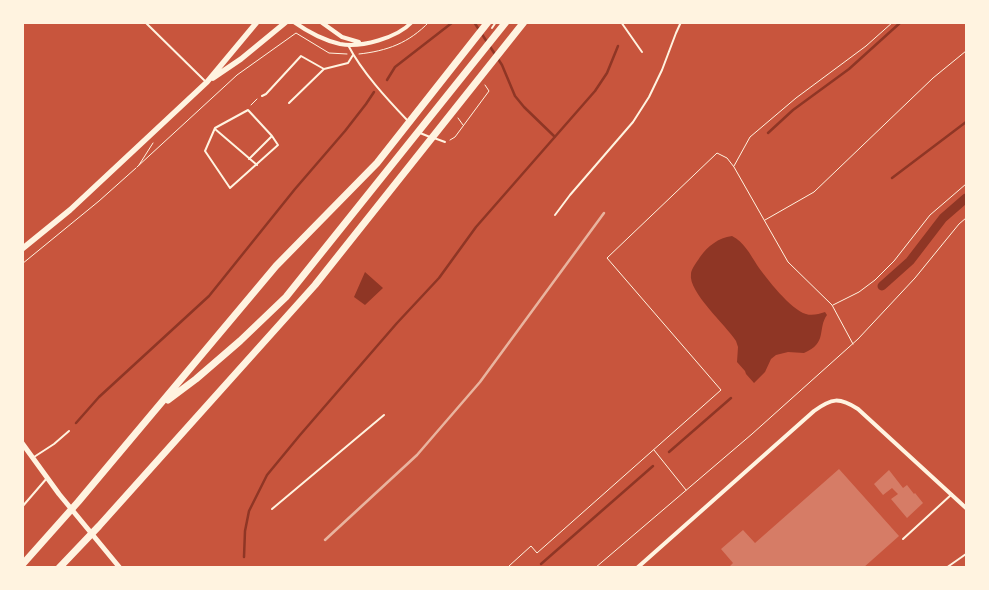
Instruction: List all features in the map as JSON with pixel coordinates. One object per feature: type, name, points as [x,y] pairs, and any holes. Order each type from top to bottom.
[{"type":"highway","points":[[156,410],[240,342],[286,297],[506,22]]},
{"type":"highway","points":[[59,568],[315,285],[524,22]]},
{"type":"highway","points":[[22,565],[78,502],[276,266],[377,163],[490,25]]},
{"type":"main road","points":[[22,248],[70,210],[207,82],[257,22]]},
{"type":"main road","points":[[207,82],[241,59],[286,22]]},
{"type":"street","points":[[294,22],[328,40],[348,45],[386,39],[408,27],[412,22]]},
{"type":"street","points":[[321,22],[342,37],[362,43]]},
{"type":"street","points":[[637,568],[814,411],[823,404],[834,400],[842,400],[858,409],[966,508]]},
{"type":"street","points":[[22,443],[77,516],[120,568]]},
{"type":"lane","points":[[145,22],[207,82]]},
{"type":"lane","points":[[490,25],[496,22]]},
{"type":"lane","points":[[621,22],[642,52]]},
{"type":"lane","points":[[555,215],[633,122],[649,97],[662,70],[681,22]]},
{"type":"lane","points":[[348,45],[353,55],[384,96],[420,133],[445,142]]},
{"type":"lane","points":[[289,103],[324,69],[348,62],[353,55]]},
{"type":"lane","points":[[262,96],[301,56],[324,69]]},
{"type":"lane","points":[[248,110],[278,145],[230,188],[205,151],[215,128],[248,110]]},
{"type":"lane","points":[[215,128],[257,165]]},
{"type":"lane","points":[[249,158],[272,136]]},
{"type":"lane","points":[[272,509],[384,415]]},
{"type":"lane","points":[[34,457],[59,441],[69,431]]},
{"type":"lane","points":[[22,507],[48,478]]},
{"type":"lane","points":[[902,539],[952,494]]},
{"type":"lane","points":[[946,568],[966,554]]},
{"type":"path","points":[[734,167],[750,137],[796,98],[866,46],[893,22]]},
{"type":"path","points":[[764,220],[814,192],[933,78],[966,51]]},
{"type":"path","points":[[22,264],[100,201],[237,75]]},
{"type":"path","points":[[248,110],[259,96],[262,96]]},
{"type":"path","points":[[137,167],[154,141]]},
{"type":"path","points":[[510,568],[509,566],[531,546],[537,553],[721,390],[608,258],[717,153],[727,158],[734,167],[788,262],[832,305],[853,344]]},
{"type":"path","points":[[832,305],[859,292],[875,280],[894,261],[930,215],[966,184]]},
{"type":"path","points":[[595,568],[853,344],[915,278],[966,218]]},
{"type":"path","points":[[654,450],[686,490]]},
{"type":"shaded area","points":[[732,236],[743,245],[766,278],[793,306],[806,314],[813,315],[825,312],[827,315],[816,345],[804,353],[788,352],[776,355],[771,359],[765,372],[754,383],[737,362],[738,347],[736,341],[701,299],[692,281],[692,270],[703,253],[718,241]]},
{"type":"shaded area","points":[[365,272],[383,288],[365,305],[354,297]]},
{"type":"building","points":[[839,469],[899,536],[863,568],[728,568],[733,563],[721,549],[743,530],[755,543]]},
{"type":"building","points":[[889,470],[903,488],[907,485],[923,503],[907,518],[891,499],[898,494],[892,488],[883,495],[874,484]]},
{"type":"waterway","points":[[387,80],[395,67],[453,22]]},
{"type":"waterway","points":[[474,22],[502,65],[515,96],[555,137]]},
{"type":"waterway","points":[[768,133],[793,110],[849,69],[901,22]]},
{"type":"waterway","points":[[244,557],[245,531],[249,511],[267,475],[397,323],[439,278],[476,227],[595,91],[607,73],[618,46]]},
{"type":"waterway","points":[[76,423],[99,397],[209,296],[295,189],[345,131],[374,92]]},
{"type":"waterway","points":[[892,178],[966,122]]},
{"type":"waterway","points":[[882,286],[910,261],[943,218],[966,198]]},
{"type":"waterway","points":[[669,452],[731,398]]},
{"type":"waterway","points":[[541,564],[653,466]]},
{"type":"railway","points":[[325,540],[417,455],[480,382],[604,213]]}]
